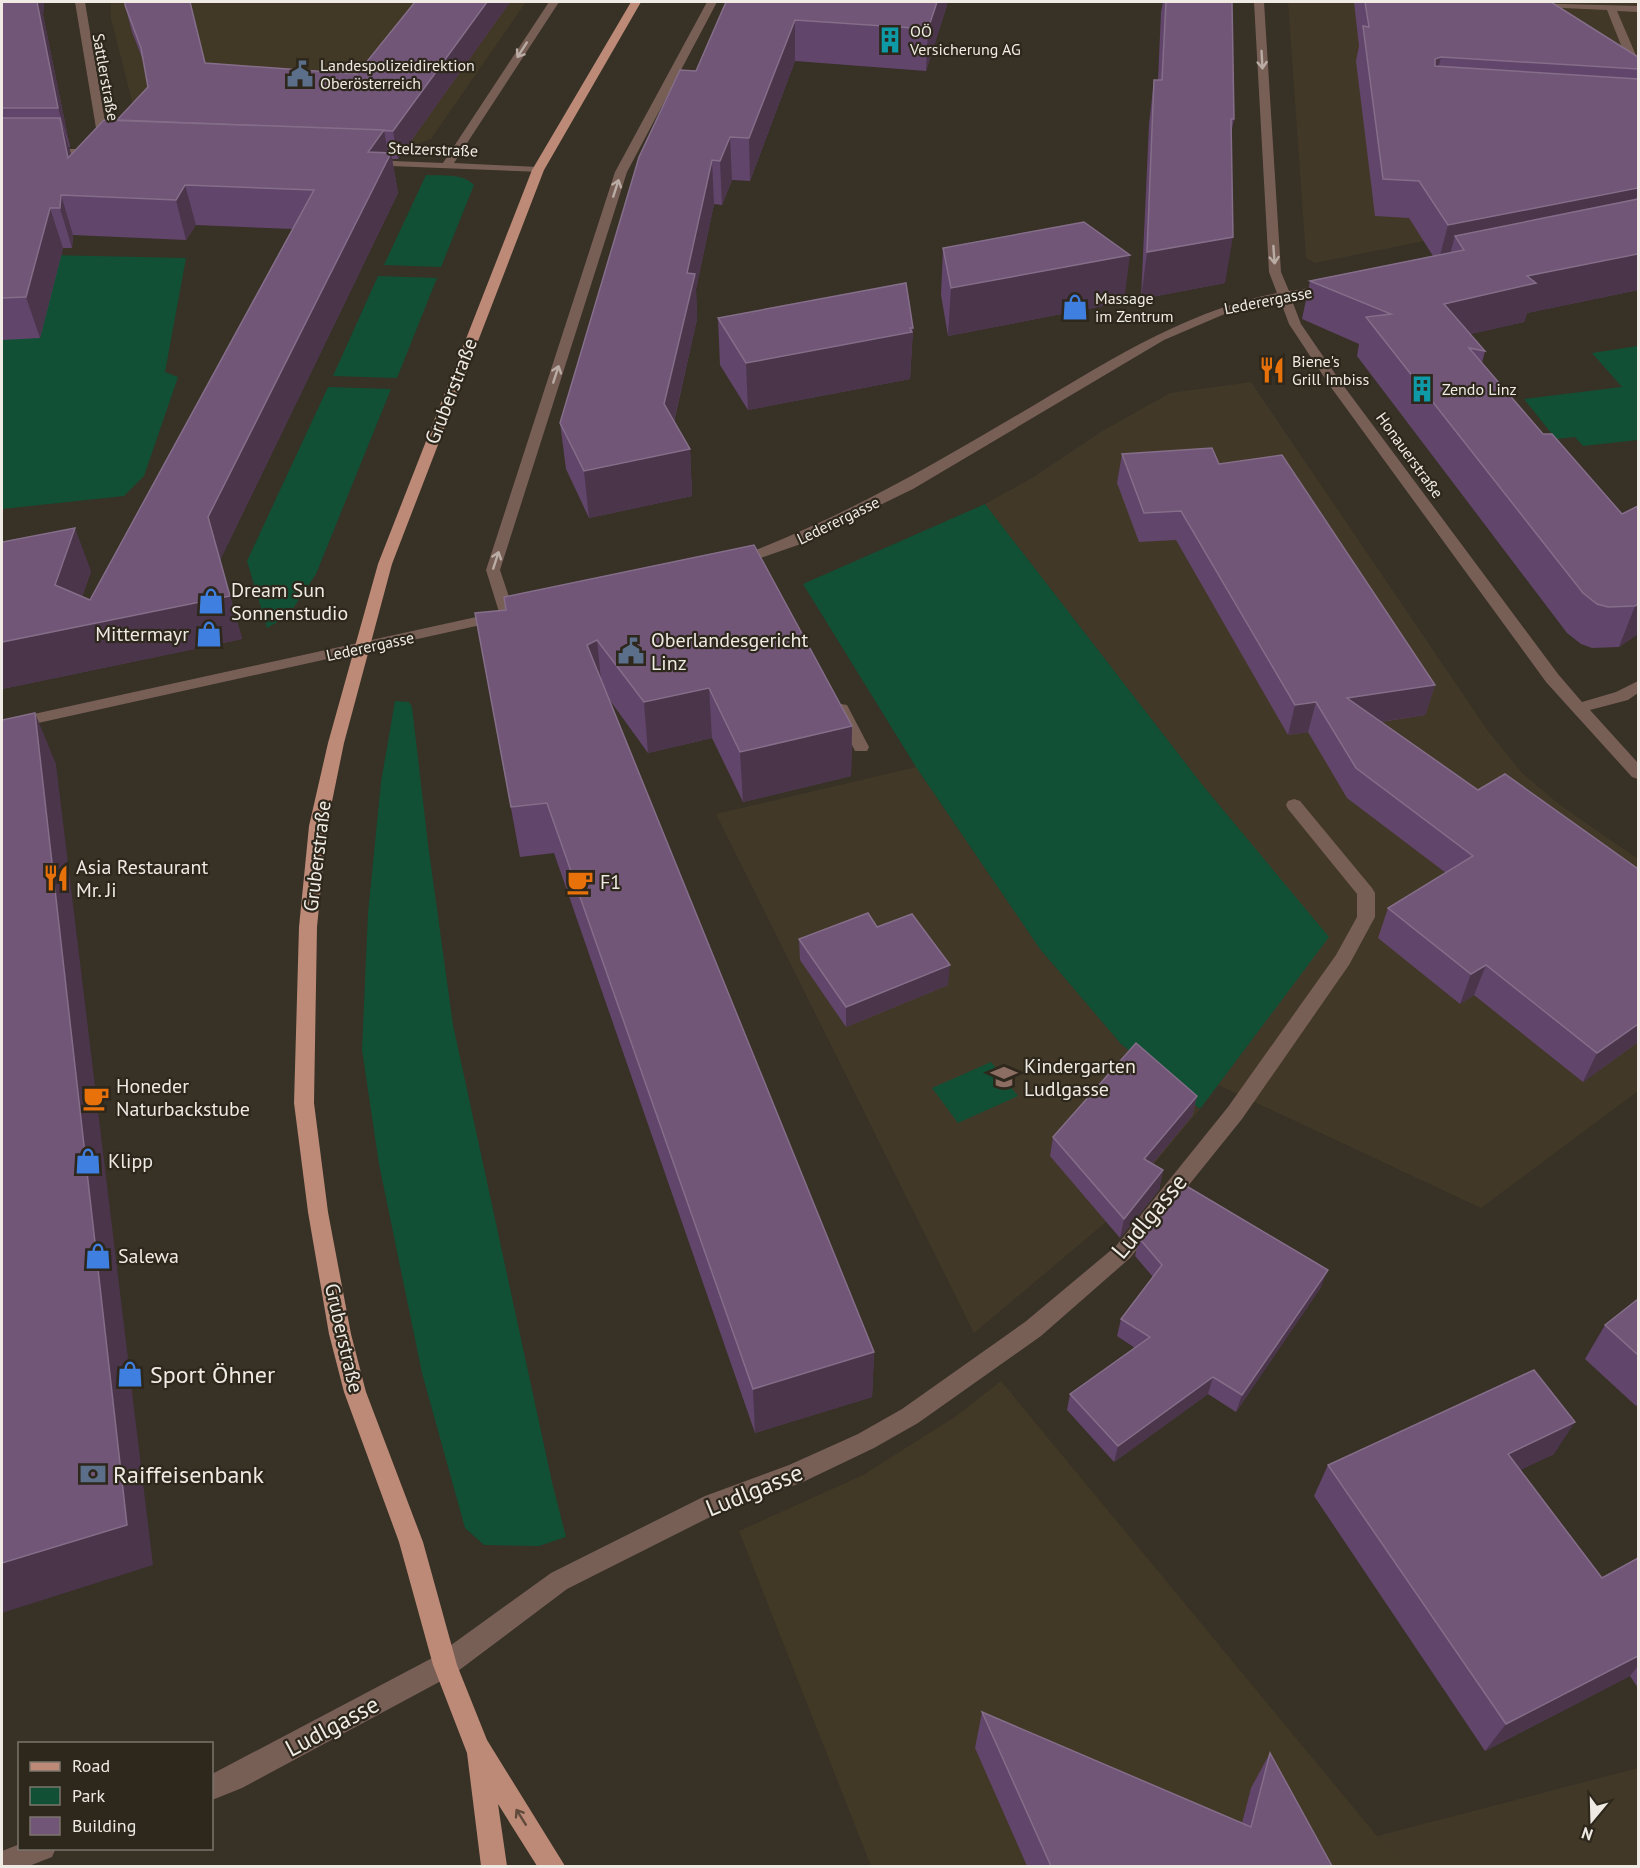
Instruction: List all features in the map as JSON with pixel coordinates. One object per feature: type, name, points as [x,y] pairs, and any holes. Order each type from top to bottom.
[{"type":"main road","name":"Gruberstraße","points":[[552,1866],[478,1748],[446,1665],[411,1542],[355,1392],[340,1334],[318,1212],[304,1103],[308,927],[318,826],[361,647],[385,564],[496,273],[538,170],[636,2]]},
{"type":"main road","name":"Gruberstraße","points":[[478,1748],[494,1866]]},
{"type":"street","name":"Sattlerstraße","points":[[80,2],[101,128],[84,152]]},
{"type":"street","points":[[446,166],[554,2]]},
{"type":"street","points":[[507,615],[493,570],[621,172],[712,2]]},
{"type":"street","name":"Honauerstraße","points":[[1259,2],[1275,272],[1295,324],[1335,383],[1552,678],[1638,772]]},
{"type":"street","points":[[1493,2],[1638,9]]},
{"type":"street","points":[[1611,9],[1630,56],[1638,67]]},
{"type":"street","points":[[2,152],[108,153]]},
{"type":"street","name":"Stelzerstraße","points":[[352,162],[538,170]]},
{"type":"street","name":"Lederergasse","points":[[719,567],[794,542],[908,486],[1159,337],[1201,316],[1230,306],[1283,295],[1341,288]]},
{"type":"street","points":[[751,557],[766,574]]},
{"type":"street","name":"Lederergasse","points":[[2,726],[525,611]]},
{"type":"street","points":[[1578,708],[1622,696],[1638,686]]},
{"type":"street","points":[[834,696],[861,747]]},
{"type":"street","name":"Ludlgasse","points":[[213,1787],[233,1779],[446,1665],[559,1581],[713,1504],[795,1474],[866,1441],[939,1396],[1033,1329],[1123,1252],[1235,1113],[1343,960],[1366,917],[1366,893],[1294,805]]},
{"type":"street","points":[[2,1864],[38,1850]]},
{"type":"shaded area","name":"Landespolizeidirektion Oberösterreich","points":[[111,2],[526,2],[431,139],[402,146],[139,129],[111,19]]},
{"type":"shaded area","points":[[1288,2],[1638,2],[1638,198],[1315,263],[1306,258]]},
{"type":"shaded area","points":[[1251,382],[1488,731],[1522,773],[1560,805],[1638,859],[1638,1091],[1481,1208],[1218,1085],[1328,937],[1204,787],[985,504],[1032,478],[1104,430],[1170,393]]},
{"type":"shaded area","name":"Kindergarten Ludlgasse","points":[[916,767],[1040,949],[1121,1044],[1200,1109],[1105,1223],[974,1333],[716,814]]},
{"type":"shaded area","points":[[1001,1381],[1377,1836],[1407,1866],[871,1866],[739,1531],[863,1475],[956,1416]]},
{"type":"shaded area","points":[[1638,1768],[1638,1866],[1407,1866],[1377,1836]]},
{"type":"green space","points":[[426,175],[458,177],[474,185],[441,267],[384,265]]},
{"type":"green space","points":[[2,254],[186,258],[165,372],[178,377],[144,476],[124,496],[2,509]]},
{"type":"green space","points":[[378,276],[437,278],[397,378],[333,376]]},
{"type":"green space","points":[[1638,346],[1638,440],[1583,446],[1575,437],[1556,439],[1524,399],[1622,387],[1592,353]]},
{"type":"green space","points":[[328,387],[391,389],[316,574],[288,616],[267,628],[247,561]]},
{"type":"green space","points":[[985,504],[1204,787],[1329,937],[1200,1109],[1121,1044],[1040,949],[916,767],[803,584]]},
{"type":"green space","points":[[395,701],[409,702],[412,707],[453,1025],[552,1482],[566,1537],[539,1546],[484,1545],[465,1528],[422,1373],[379,1164],[362,1050],[368,913],[381,782]]},
{"type":"green space","points":[[991,1062],[1018,1096],[958,1123],[932,1088]]},
{"type":"building","points":[[2,2],[37,2],[58,108],[2,108]]},
{"type":"building","points":[[125,2],[190,2],[205,63],[357,74],[415,2],[487,2],[393,131],[117,120],[148,87],[141,48]]},
{"type":"building","points":[[726,2],[937,2],[928,29],[795,20],[749,138],[730,137],[720,161],[712,160],[687,273],[695,274],[664,404],[690,449],[584,471],[560,423],[639,157],[680,70],[696,71]]},
{"type":"building","points":[[1166,2],[1232,2],[1233,237],[1147,252],[1154,80],[1162,80]]},
{"type":"building","points":[[1365,2],[1551,2],[1638,57],[1638,69],[1441,57],[1435,59],[1435,66],[1638,79],[1638,188],[1448,225],[1419,181],[1383,179],[1363,26],[1369,27]]},
{"type":"building","points":[[2,118],[60,118],[68,158],[104,120],[384,130],[368,152],[391,153],[208,517],[230,596],[2,642],[2,542],[75,528],[55,585],[90,600],[314,190],[185,185],[176,200],[61,195],[60,208],[50,208],[26,297],[2,298]]},
{"type":"building","points":[[1638,199],[1638,254],[1527,276],[1536,283],[1444,304],[1485,351],[1469,348],[1543,434],[1552,434],[1622,514],[1638,506],[1638,604],[1608,607],[1597,604],[1583,593],[1366,317],[1391,314],[1310,281],[1464,250],[1455,236]]},
{"type":"building","points":[[1084,222],[1130,255],[951,288],[943,248]]},
{"type":"building","points":[[906,283],[912,332],[746,363],[718,318]]},
{"type":"building","points":[[1212,448],[1219,464],[1282,455],[1435,685],[1347,698],[1478,790],[1505,774],[1638,869],[1638,1024],[1597,1053],[1486,965],[1471,974],[1388,908],[1473,856],[1356,768],[1316,702],[1295,705],[1181,511],[1144,513],[1122,454]]},
{"type":"building","points":[[754,545],[852,726],[740,752],[709,688],[644,702],[597,640],[587,645],[874,1352],[753,1389],[547,803],[511,807],[475,613],[506,610],[504,597]]},
{"type":"building","points":[[35,713],[127,1525],[2,1563],[2,720]]},
{"type":"building","points":[[868,913],[877,927],[912,914],[950,965],[846,1007],[799,939]]},
{"type":"building","points":[[1136,1043],[1197,1096],[1144,1159],[1163,1170],[1124,1219],[1053,1137]]},
{"type":"building","points":[[1183,1184],[1328,1270],[1242,1395],[1213,1377],[1118,1446],[1070,1394],[1150,1337],[1121,1319],[1162,1265],[1139,1238]]},
{"type":"building","points":[[1638,1299],[1638,1355],[1605,1325]]},
{"type":"building","points":[[1534,1370],[1575,1422],[1508,1454],[1602,1578],[1638,1558],[1638,1656],[1506,1724],[1328,1465]]},
{"type":"building","points":[[982,1712],[1251,1827],[1270,1753],[1332,1866],[1051,1866]]},
{"type":"place","name":"OÖ Versicherung AG","points":[[890,40]]},
{"type":"place","name":"Landespolizeidirektion Oberösterreich","points":[[300,74]]},
{"type":"place","name":"Massage im Zentrum","points":[[1075,307]]},
{"type":"place","name":"Biene's Grill Imbiss","points":[[1272,370]]},
{"type":"place","name":"Zendo Linz","points":[[1422,389]]},
{"type":"place","name":"Dream Sun Sonnenstudio","points":[[211,601]]},
{"type":"place","name":"Mittermayr","points":[[209,634]]},
{"type":"place","name":"Oberlandesgericht Linz","points":[[631,651]]},
{"type":"place","name":"Asia Restaurant Mr. Ji","points":[[56,878]]},
{"type":"place","name":"F1","points":[[580,882]]},
{"type":"place","name":"Kindergarten Ludlgasse","points":[[1004,1077]]},
{"type":"place","name":"Honeder Naturbackstube","points":[[96,1098]]},
{"type":"place","name":"Klipp","points":[[88,1161]]},
{"type":"place","name":"Salewa","points":[[98,1256]]},
{"type":"place","name":"Sport Öhner","points":[[130,1374]]},
{"type":"place","name":"Raiffeisenbank","points":[[93,1474]]}]
